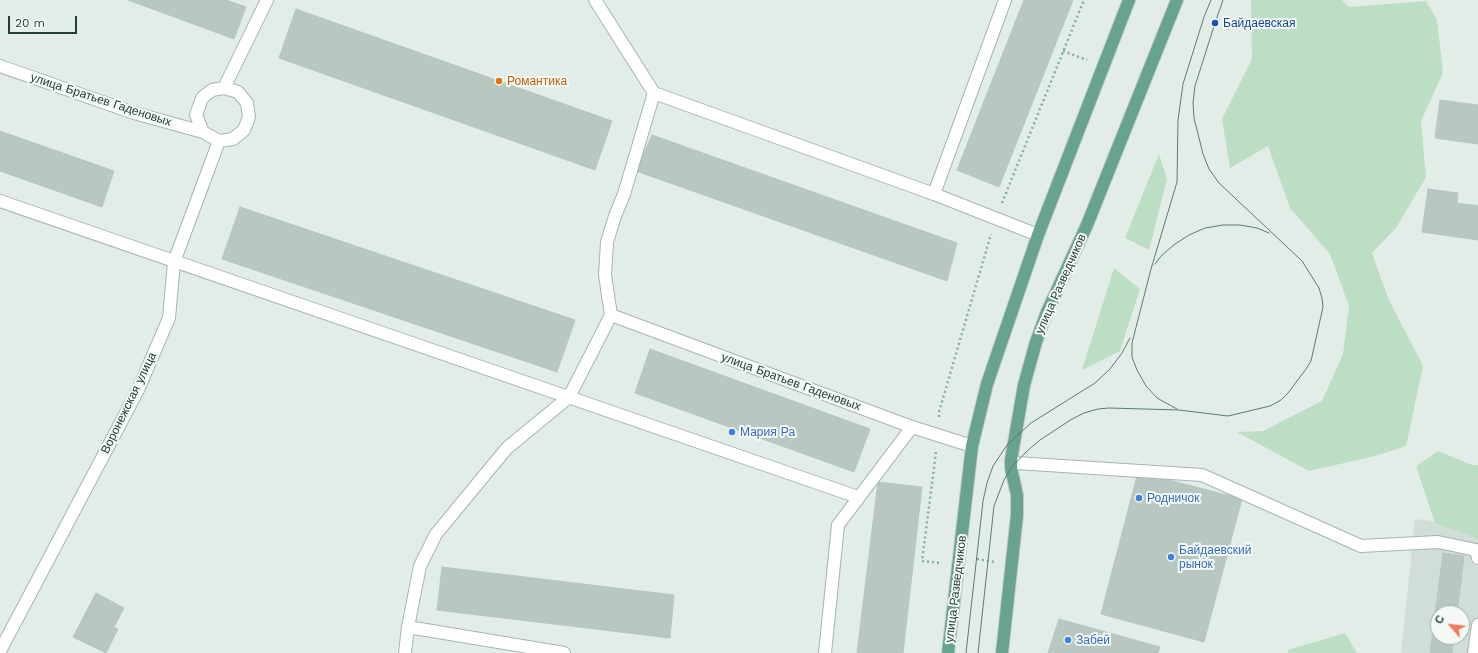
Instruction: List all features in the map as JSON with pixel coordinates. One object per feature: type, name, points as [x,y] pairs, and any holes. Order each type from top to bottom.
[{"type":"main road","name":"улица Разведчиков","points":[[948,653],[972,446],[988,384],[1038,234],[1129,0]]},
{"type":"main road","name":"улица Разведчиков","points":[[1002,653],[1017,515],[1017,495],[1011,468],[1011,460],[1024,385],[1040,330],[1047,312],[1087,225],[1177,0]]},
{"type":"street","points":[[224,88],[267,0]]},
{"type":"street","points":[[595,0],[654,93],[934,194],[1038,234]]},
{"type":"street","points":[[934,194],[1005,0]]},
{"type":"street","name":"улица Братьев Гаденовых","points":[[0,66],[134,113],[203,132]]},
{"type":"street","points":[[224,88],[238,92],[247,103],[249,117],[244,130],[233,139],[219,141],[203,132],[196,115],[202,98],[212,90],[224,88]]},
{"type":"street","points":[[405,653],[408,627],[420,566],[436,534],[507,448],[569,397],[611,315],[605,274],[607,242],[614,216],[624,194],[654,93]]},
{"type":"street","name":"Воронежская улица","points":[[0,651],[138,390],[169,318],[174,262],[219,141]]},
{"type":"street","points":[[0,201],[858,497]]},
{"type":"street","name":"улица Братьев Гаденовых","points":[[611,315],[912,427],[972,446]]},
{"type":"street","points":[[825,653],[838,525],[912,427]]},
{"type":"street","points":[[1011,460],[1016,463],[1202,476],[1361,546],[1438,542],[1476,550],[1478,558]]},
{"type":"street","points":[[1474,653],[1478,625]]},
{"type":"street","points":[[408,627],[564,653]]},
{"type":"path","points":[[1012,564],[959,557],[945,564],[922,561],[938,436],[939,412],[996,218],[1084,0]]},
{"type":"shaded area","points":[[1415,519],[1478,527],[1478,653],[1401,653]]},
{"type":"green space","points":[[1251,0],[1342,0],[1349,7],[1426,1],[1437,20],[1443,73],[1421,121],[1426,177],[1396,228],[1372,253],[1388,298],[1423,366],[1406,446],[1375,456],[1309,471],[1237,432],[1263,431],[1322,401],[1343,354],[1349,306],[1330,254],[1290,208],[1268,146],[1230,168],[1222,119],[1252,59]]},
{"type":"green space","points":[[1159,154],[1167,179],[1149,250],[1125,238]]},
{"type":"green space","points":[[1114,268],[1140,289],[1120,351],[1082,370]]},
{"type":"green space","points":[[1438,451],[1472,465],[1478,465],[1478,538],[1435,523],[1416,466]]},
{"type":"green space","points":[[1345,633],[1357,653],[1288,653],[1288,650]]},
{"type":"building","points":[[128,0],[226,0],[246,7],[234,39]]},
{"type":"building","points":[[1024,0],[1073,0],[999,187],[957,170]]},
{"type":"building","points":[[296,9],[612,121],[595,170],[279,58]]},
{"type":"building","points":[[1440,100],[1478,105],[1478,144],[1435,138]]},
{"type":"building","points":[[0,131],[114,171],[102,207],[0,171]]},
{"type":"building","points":[[652,135],[957,243],[947,281],[636,171]]},
{"type":"building","points":[[1428,189],[1458,193],[1457,203],[1478,206],[1478,240],[1422,232]]},
{"type":"building","points":[[240,207],[575,320],[557,372],[222,259]]},
{"type":"building","points":[[650,349],[870,429],[854,472],[635,393]]},
{"type":"building","name":"Байдаевский рынок","points":[[1138,472],[1242,499],[1204,642],[1101,614]]},
{"type":"building","points":[[878,482],[922,487],[903,653],[857,653]]},
{"type":"building","points":[[1443,553],[1464,556],[1458,605],[1436,605]]},
{"type":"building","points":[[442,567],[674,595],[670,638],[437,610]]},
{"type":"building","points":[[96,593],[124,608],[114,627],[118,629],[106,653],[73,637]]},
{"type":"building","points":[[1059,619],[1160,647],[1158,653],[1048,653]]},
{"type":"building","points":[[1431,645],[1453,645],[1452,653],[1430,653]]},
{"type":"tram line","points":[[1177,409],[1157,398],[1146,386],[1132,357],[1132,343],[1151,269],[1177,182],[1178,120],[1183,84],[1204,17],[1211,0]]},
{"type":"tram line","points":[[978,653],[994,506],[1004,480],[1011,468],[1027,451],[1040,440],[1072,419],[1084,413],[1098,409],[1179,410],[1228,416],[1270,406],[1281,400],[1288,393],[1311,361],[1323,307],[1319,288],[1302,261],[1219,183],[1209,169],[1203,154],[1194,118],[1193,103],[1195,86],[1223,0]]},
{"type":"tram line","points":[[1155,264],[1162,255],[1175,244],[1189,235],[1205,228],[1223,225],[1240,225],[1257,228],[1269,233]]},
{"type":"tram line","points":[[966,653],[983,501],[993,466],[1007,445],[1031,423],[1095,383],[1110,369],[1122,353],[1130,338]]},
{"type":"place","name":"Байдаевская","points":[[1215,23]]},
{"type":"place","name":"Романтика","points":[[499,81]]},
{"type":"place","name":"Мария Ра","points":[[732,432]]},
{"type":"place","name":"Родничок","points":[[1139,498]]},
{"type":"place","name":"Байдаевский рынок","points":[[1171,557]]},
{"type":"place","name":"Забей","points":[[1068,640]]}]
